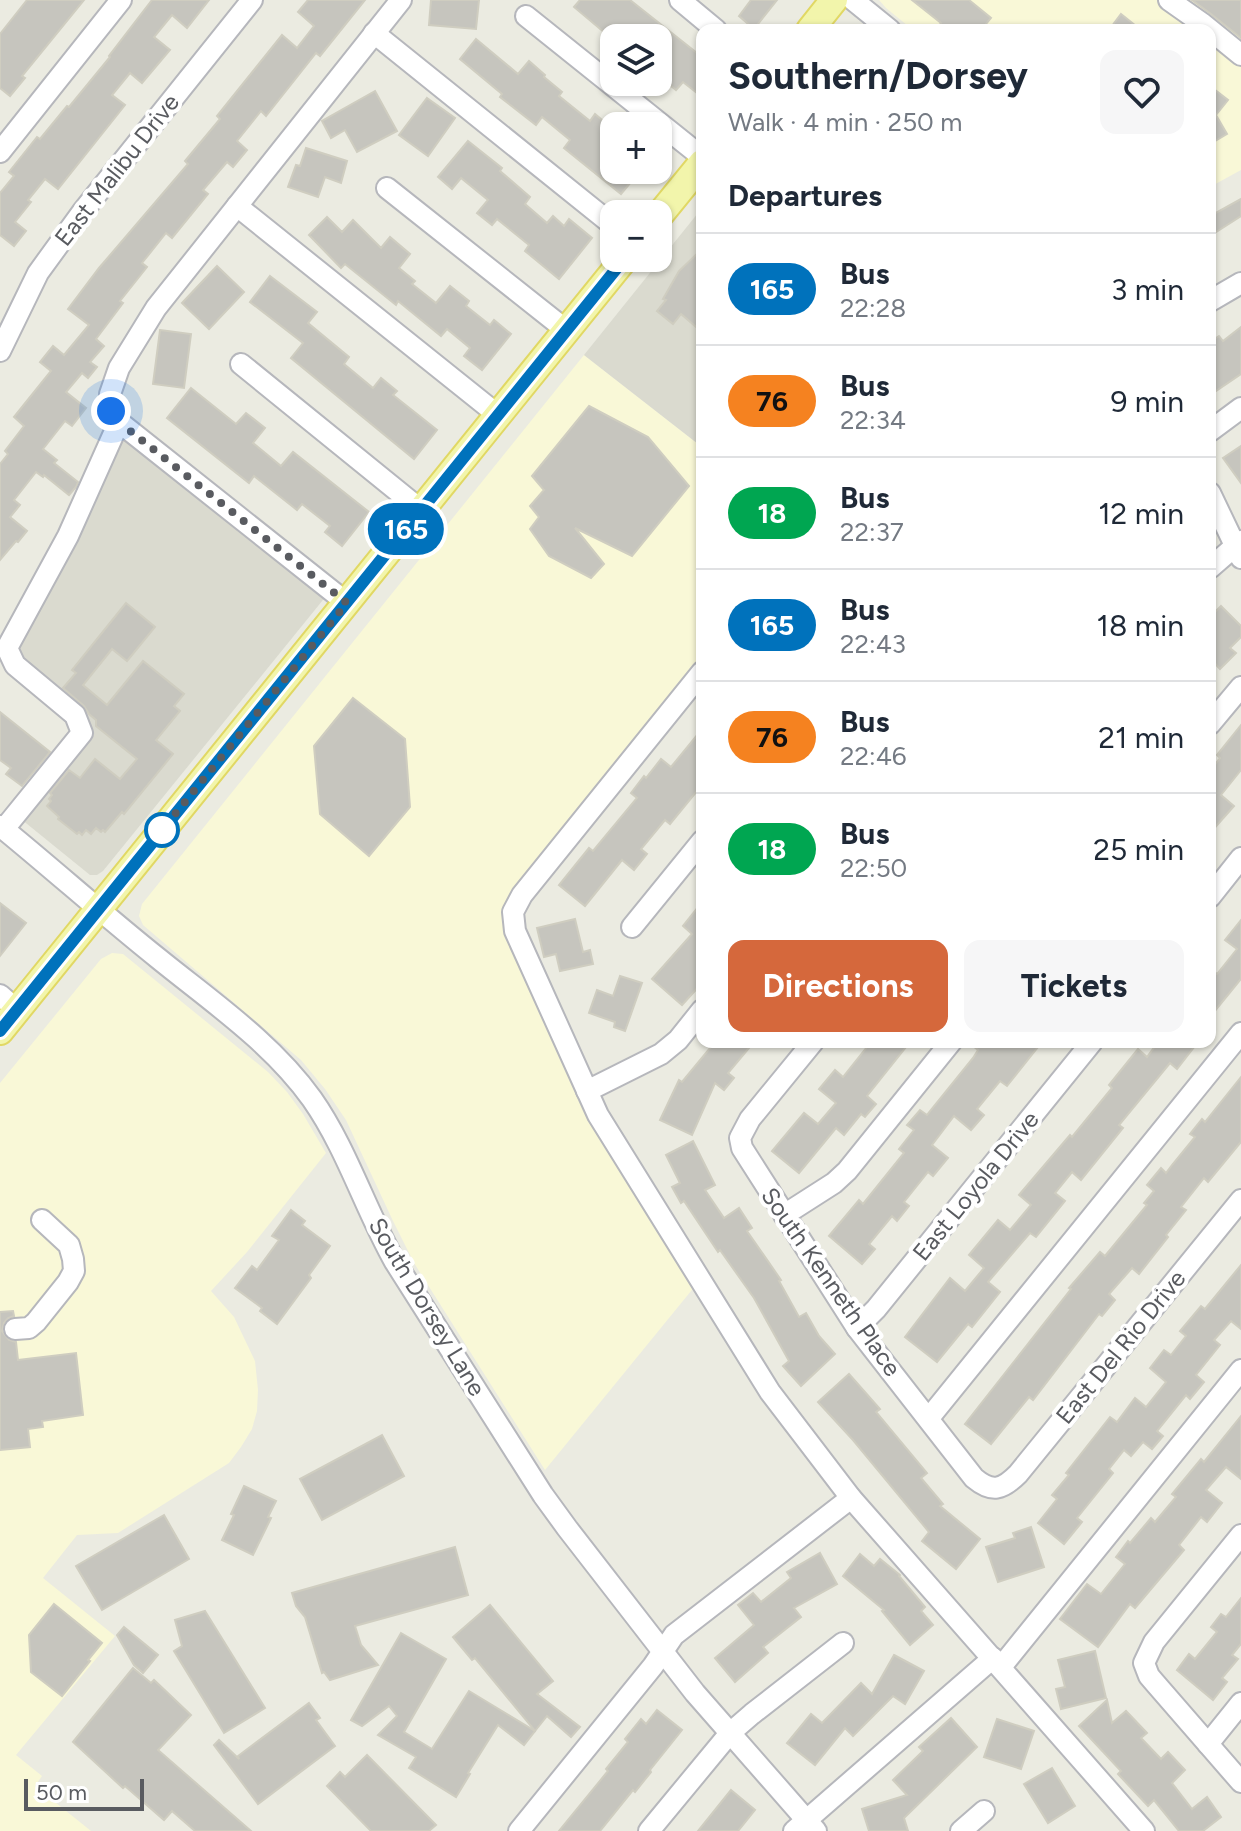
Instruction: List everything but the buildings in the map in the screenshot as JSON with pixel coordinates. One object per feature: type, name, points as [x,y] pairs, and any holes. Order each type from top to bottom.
[{"type":"main road","points":[[815,24],[834,0]]},
{"type":"main road","points":[[671,200],[696,168]]},
{"type":"main road","points":[[0,1031],[9,1002],[98,909],[614,272]]},
{"type":"street","points":[[0,152],[121,0]]},
{"type":"street","name":"East Malibu Drive","points":[[0,351],[38,273],[83,211],[252,0]]},
{"type":"street","points":[[347,603],[119,422],[111,411],[110,394],[119,368],[156,308],[401,0]]},
{"type":"street","points":[[680,0],[709,24]]},
{"type":"street","points":[[853,0],[883,24]]},
{"type":"street","points":[[1169,0],[1203,24]]},
{"type":"street","points":[[526,16],[696,155]]},
{"type":"street","points":[[374,33],[600,215]]},
{"type":"street","points":[[1216,35],[1241,55]]},
{"type":"street","points":[[387,188],[566,330]]},
{"type":"street","points":[[237,206],[498,415]]},
{"type":"street","points":[[1216,298],[1241,283]]},
{"type":"street","points":[[241,364],[421,510]]},
{"type":"street","points":[[1216,427],[1241,408]]},
{"type":"street","points":[[2,827],[82,733],[75,715],[15,665],[7,648],[68,536],[119,422]]},
{"type":"street","points":[[1216,504],[1239,548],[1216,564]]},
{"type":"street","points":[[696,679],[522,895],[513,912],[515,931],[598,1115],[770,1392],[851,1498],[997,1663],[1136,1828]]},
{"type":"street","points":[[1216,717],[1241,687]]},
{"type":"street","name":"South Dorsey Lane","points":[[2,827],[254,1037],[311,1098],[336,1140],[395,1262],[543,1495],[663,1651],[806,1827]]},
{"type":"street","points":[[632,927],[696,848]]},
{"type":"street","points":[[1216,889],[1241,858]]},
{"type":"street","points":[[587,1091],[670,1048],[696,1017]]},
{"type":"street","points":[[929,1418],[1241,1033]]},
{"type":"street","name":"South Kenneth Place","points":[[808,1048],[750,1119],[740,1138],[742,1148],[857,1328],[974,1478],[989,1488],[997,1488]]},
{"type":"street","points":[[784,1215],[847,1171],[946,1048]]},
{"type":"street","name":"East Loyola Drive","points":[[857,1328],[876,1309],[1087,1048]]},
{"type":"street","name":"East Del Rio Drive","points":[[997,1488],[1018,1474],[1241,1200]]},
{"type":"street","points":[[15,1329],[33,1325],[74,1271],[69,1245],[42,1220]]},
{"type":"street","points":[[806,1827],[997,1663],[1241,1370]]},
{"type":"street","points":[[519,1831],[653,1666],[674,1635],[851,1498]]},
{"type":"street","points":[[1241,1535],[1154,1642],[1144,1663],[1149,1676],[1241,1782]]},
{"type":"street","points":[[649,1831],[730,1733],[843,1643]]},
{"type":"street","points":[[1208,1744],[1241,1703]]},
{"type":"street","points":[[961,1831],[984,1811]]},
{"type":"shaded area","points":[[879,0],[1241,0],[1241,170],[1216,184],[1216,24],[906,24]]},
{"type":"shaded area","points":[[696,215],[696,442],[584,355],[651,272],[672,272],[672,245]]},
{"type":"shaded area","points":[[584,355],[696,442],[696,680],[513,912],[598,1115],[700,1280],[545,1470],[414,1263],[346,1120],[325,1089],[301,1060],[143,925],[139,916],[142,904]]},
{"type":"shaded area","points":[[119,422],[331,590],[103,871],[90,875],[16,815],[82,733],[7,648]]},
{"type":"shaded area","points":[[112,953],[123,954],[268,1072],[303,1114],[326,1153],[247,1252],[211,1291],[234,1317],[255,1361],[257,1411],[252,1429],[241,1447],[229,1463],[118,1533],[77,1535],[43,1578],[115,1636],[16,1755],[42,1776],[35,1786],[91,1831],[0,1831],[0,1083],[101,959]]},
{"type":"bus line","name":"165","points":[[0,1031],[614,272]]},
{"type":"route","points":[[111,411],[119,422],[347,603],[162,830]]}]
